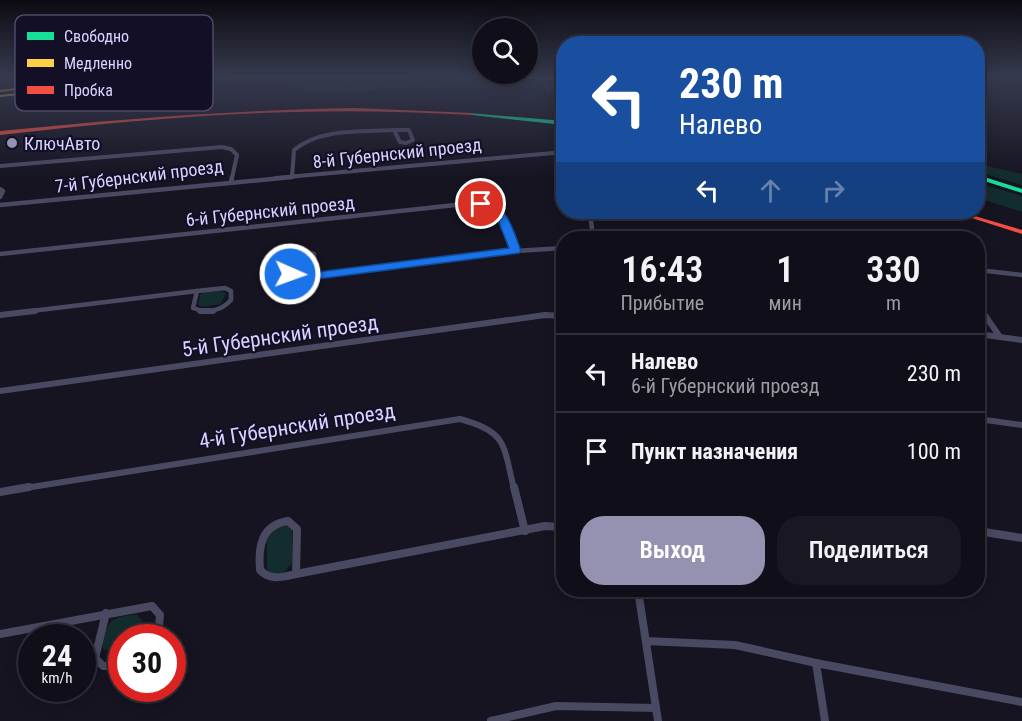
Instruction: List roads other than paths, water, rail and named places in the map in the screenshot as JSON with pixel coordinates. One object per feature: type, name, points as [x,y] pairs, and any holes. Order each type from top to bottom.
[{"type":"main road","points":[[0,134],[159,116],[264,110]]},
{"type":"main road","points":[[368,110],[432,111],[556,122]]},
{"type":"main road","points":[[985,178],[1022,189]]},
{"type":"main road","points":[[980,219],[1022,232]]},
{"type":"street","name":"8-й Губернский проезд","points":[[394,130],[396,140],[399,142],[413,140],[409,130],[394,130],[322,137],[306,141],[294,150],[292,177],[536,153],[556,153]]},
{"type":"street","name":"7-й Губернский проезд","points":[[0,166],[222,147],[234,151],[237,155],[231,182],[0,205]]},
{"type":"street","points":[[231,182],[292,177]]},
{"type":"street","points":[[0,189],[3,191],[0,197]]},
{"type":"street","name":"6-й Губернский проезд","points":[[0,254],[474,203],[490,207],[501,214],[515,251]]},
{"type":"street","points":[[314,276],[314,254],[304,251],[292,257],[290,274],[297,278],[314,276],[515,251],[556,248]]},
{"type":"street","points":[[985,271],[1022,275]]},
{"type":"street","name":"5-й Губернский проезд","points":[[0,315],[197,291],[225,288],[231,291],[231,300],[221,309],[199,311],[193,308],[197,291]]},
{"type":"street","points":[[985,312],[1000,337]]},
{"type":"street","name":"5-й Губернский проезд","points":[[0,391],[545,315],[556,316]]},
{"type":"street","points":[[985,335],[1022,340]]},
{"type":"street","name":"4-й Губернский проезд","points":[[0,492],[460,419],[486,426],[503,443],[525,531]]},
{"type":"street","points":[[985,420],[1022,425]]},
{"type":"street","points":[[296,574],[297,528],[288,521],[274,524],[263,535],[261,541],[260,570],[269,578],[296,574],[525,531],[545,526],[556,527]]},
{"type":"street","points":[[985,532],[1022,538]]},
{"type":"street","points":[[639,597],[658,721]]},
{"type":"street","points":[[0,634],[152,606],[158,609],[161,615],[160,624]]},
{"type":"street","points":[[106,613],[95,658],[98,664],[108,668]]},
{"type":"street","points":[[646,641],[735,645],[1021,705]]},
{"type":"street","points":[[816,663],[825,721]]},
{"type":"street","points":[[491,721],[556,706],[656,708]]},
{"type":"place","name":"КлючАвто","points":[[12,143]]}]
